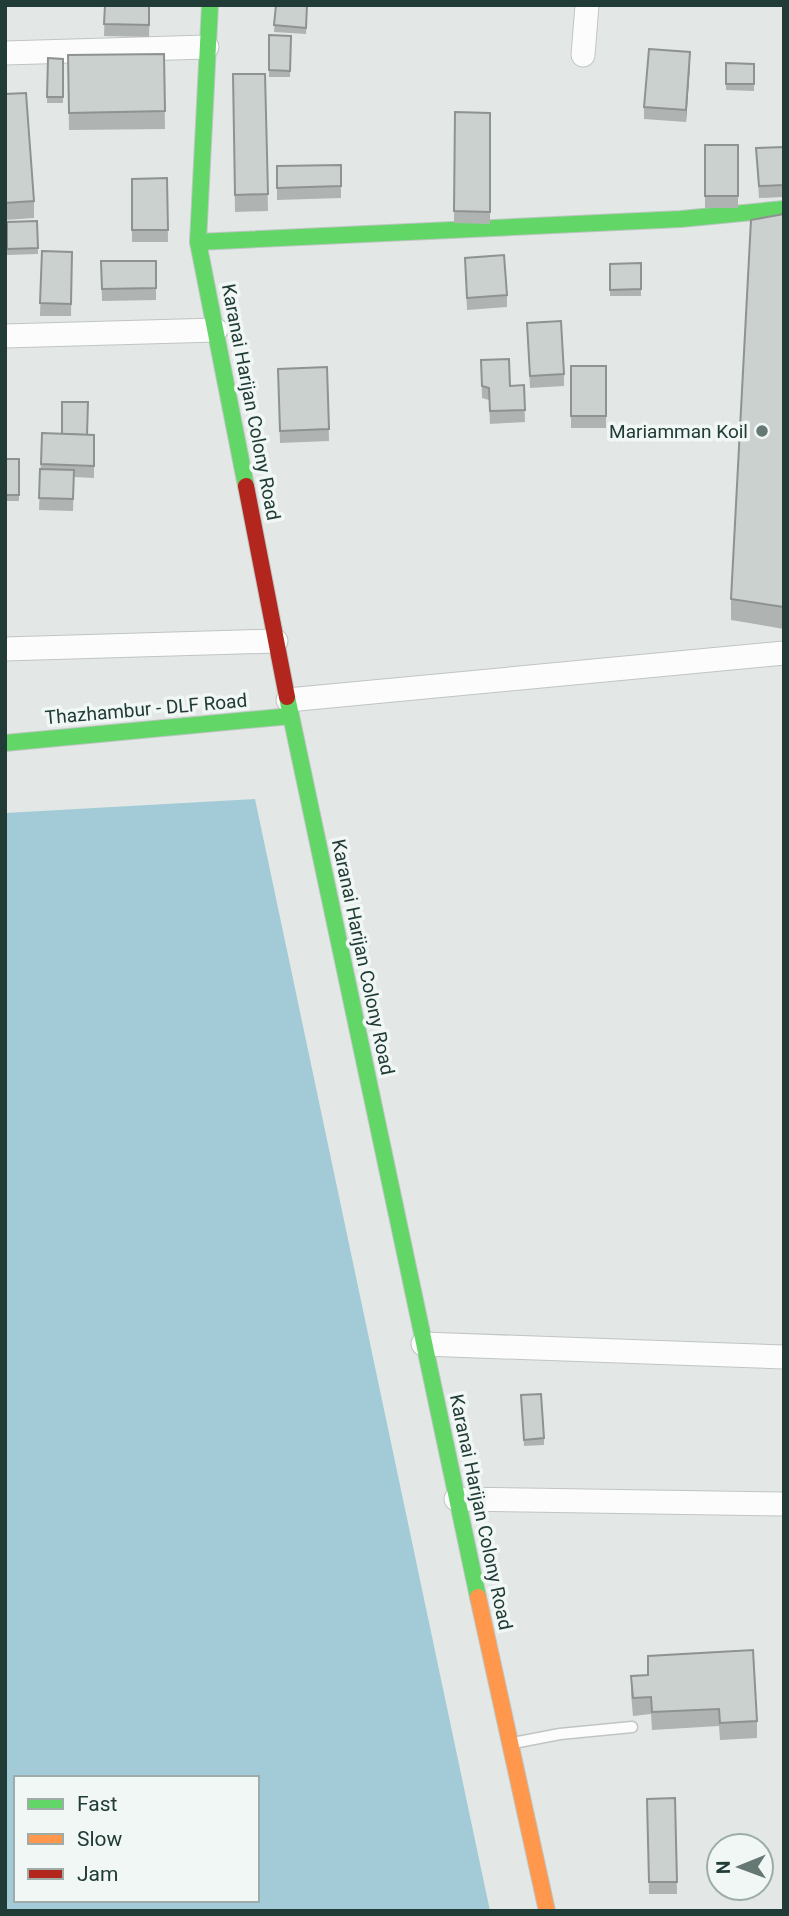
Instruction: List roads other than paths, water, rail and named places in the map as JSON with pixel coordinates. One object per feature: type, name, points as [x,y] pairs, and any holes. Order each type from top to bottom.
[{"type":"street","name":"Karanai Harijan Colony Road","points":[[210,5],[198,242],[289,708],[456,1499],[547,1911]]},
{"type":"street","points":[[583,55],[587,5]]},
{"type":"street","points":[[5,53],[207,47]]},
{"type":"street","points":[[198,242],[681,219],[784,209]]},
{"type":"street","points":[[5,336],[216,330]]},
{"type":"street","points":[[5,649],[276,641]]},
{"type":"street","points":[[289,708],[784,653]]},
{"type":"street","name":"Thazhambur - DLF Road","points":[[5,743],[289,708]]},
{"type":"street","points":[[423,1344],[784,1357]]},
{"type":"street","points":[[456,1499],[784,1504]]},
{"type":"lane","points":[[510,1744],[560,1734],[632,1727]]},
{"type":"water","points":[[255,799],[490,1911],[5,1911],[5,813]]},
{"type":"place","name":"Mariamman Koil","points":[[762,431]]}]
